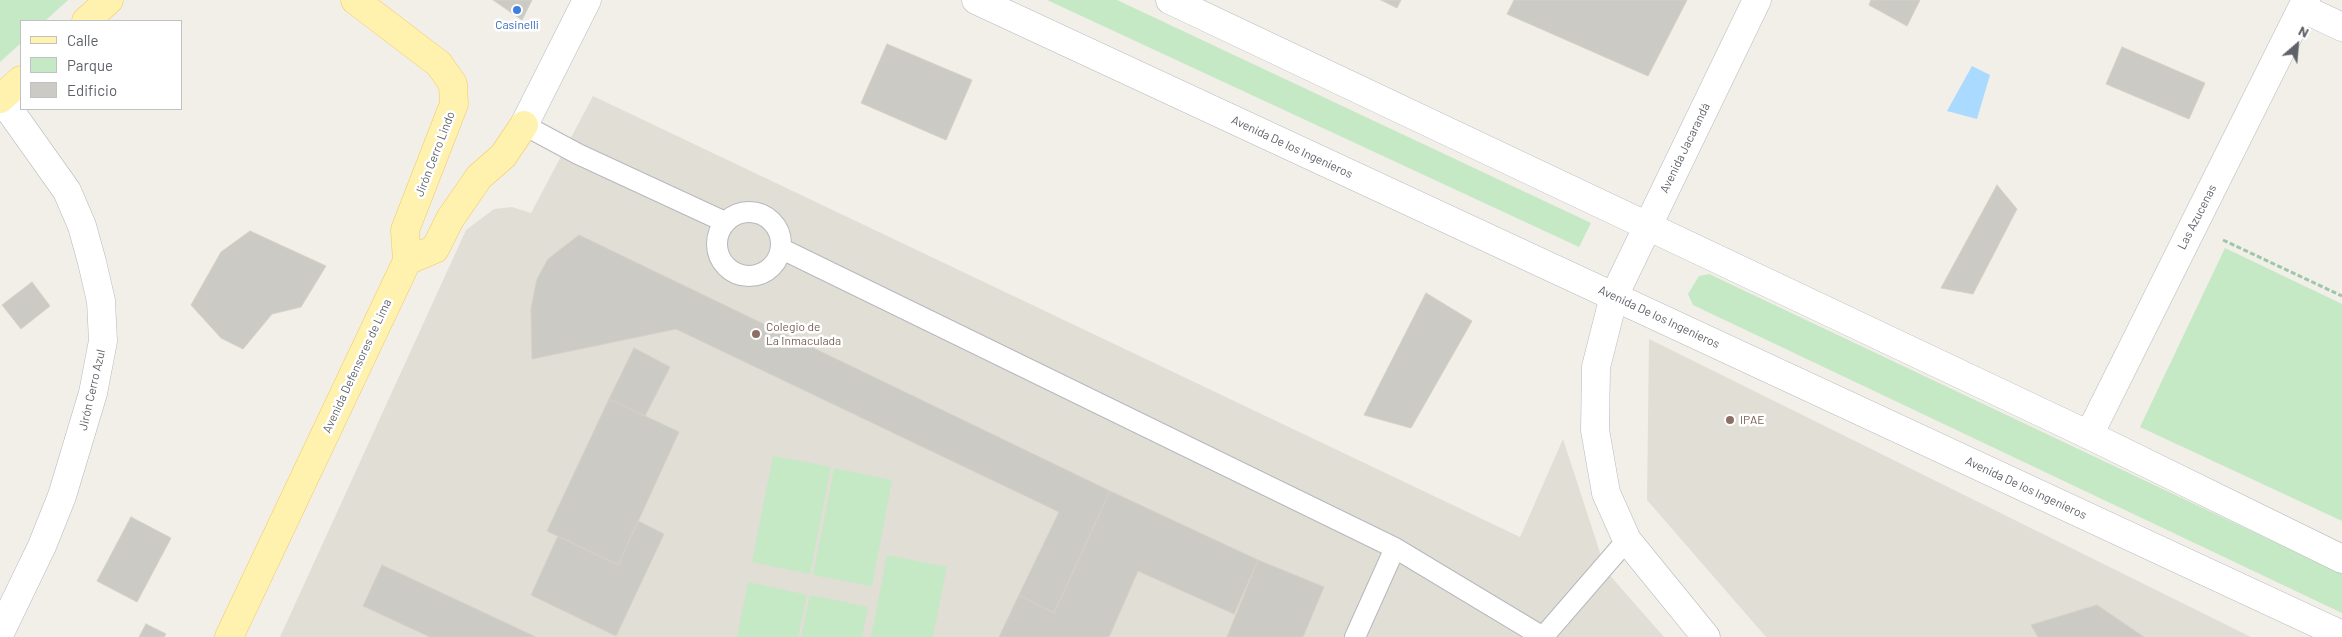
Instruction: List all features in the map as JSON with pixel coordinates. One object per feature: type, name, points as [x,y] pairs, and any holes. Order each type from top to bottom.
[{"type":"main road","points":[[87,20],[109,0]]},
{"type":"main road","name":"Jirón Cerro Lindo","points":[[355,0],[439,64],[453,84],[454,104],[405,230],[407,261]]},
{"type":"main road","points":[[1,98],[20,81]]},
{"type":"main road","points":[[407,261],[435,248],[450,219],[479,177],[503,156],[524,125]]},
{"type":"main road","name":"Avenida Defensores de Lima","points":[[229,637],[407,261]]},
{"type":"street","points":[[524,125],[587,0]]},
{"type":"street","name":"Avenida De los Ingenieros","points":[[976,0],[2342,635]]},
{"type":"street","points":[[1170,0],[2090,435],[2342,559]]},
{"type":"street","name":"Avenida Jacarandá","points":[[1706,637],[1627,540],[1606,493],[1594,430],[1596,367],[1614,296],[1757,0]]},
{"type":"street","points":[[2304,4],[2342,27]]},
{"type":"street","name":"Las Azucenas","points":[[2090,435],[2304,4]]},
{"type":"street","name":"Jirón Cerro Azul","points":[[1,98],[67,191],[82,226],[101,301],[103,341],[93,393],[62,496],[42,546],[1,628]]},
{"type":"lane","points":[[524,125],[578,154],[725,222]]},
{"type":"lane","points":[[755,212],[770,218],[780,232],[782,249],[776,263],[765,273],[750,276],[736,273],[724,264],[718,250],[718,236],[725,222],[739,213],[755,212]]},
{"type":"lane","points":[[782,249],[1395,548],[1543,637],[1627,540]]},
{"type":"lane","points":[[1355,637],[1395,548]]},
{"type":"path","points":[[2193,226],[2342,296]]},
{"type":"shaded area","name":"Colegio de La Inmaculada","points":[[593,96],[1520,537],[1563,439],[1606,571],[1664,637],[280,637],[466,230],[494,209],[512,207],[531,213]]},
{"type":"shaded area","name":"IPAE","points":[[1649,339],[2251,637],[1766,637],[1647,500]]},
{"type":"green space","points":[[0,0],[68,0],[46,20],[20,20],[20,44],[0,62]]},
{"type":"green space","points":[[1047,0],[1117,0],[1591,223],[1579,247]]},
{"type":"green space","points":[[2225,248],[2342,304],[2342,521],[2140,427]]},
{"type":"green space","points":[[1709,274],[2342,574],[2342,613],[1693,305],[1688,294],[1699,276]]},
{"type":"green space","points":[[773,456],[831,467],[810,574],[752,562]]},
{"type":"green space","points":[[834,468],[892,480],[872,586],[813,575]]},
{"type":"green space","points":[[887,555],[947,567],[933,637],[871,637]]},
{"type":"green space","points":[[748,582],[807,595],[798,637],[737,637]]},
{"type":"green space","points":[[810,595],[868,607],[862,637],[801,637]]},
{"type":"water","points":[[1972,66],[1990,75],[1977,119],[1947,111]]},
{"type":"building","name":"Casinelli","points":[[493,0],[532,0],[522,20]]},
{"type":"building","points":[[1381,0],[1401,0],[1397,8]]},
{"type":"building","points":[[1514,0],[1687,0],[1648,76],[1507,14]]},
{"type":"building","points":[[1871,0],[1920,0],[1907,26],[1869,5]]},
{"type":"building","points":[[887,44],[972,80],[946,140],[861,103]]},
{"type":"building","points":[[2122,47],[2205,83],[2189,119],[2106,84]]},
{"type":"building","points":[[1997,185],[2017,209],[1973,294],[1941,288]]},
{"type":"building","points":[[250,231],[326,266],[301,307],[272,314],[243,349],[221,338],[191,305],[221,252]]},
{"type":"building","points":[[579,235],[1110,491],[1054,613],[1019,595],[1059,512],[676,329],[532,359],[531,308],[537,279],[548,259]]},
{"type":"building","points":[[32,282],[50,306],[21,329],[2,305]]},
{"type":"building","points":[[1426,293],[1472,321],[1411,428],[1364,415]]},
{"type":"building","points":[[634,348],[670,367],[645,416],[609,399]]},
{"type":"building","points":[[609,399],[679,432],[618,565],[547,531]]},
{"type":"building","points":[[1110,491],[1258,560],[1234,614],[1138,571],[1109,637],[999,637],[1019,595],[1054,613]]},
{"type":"building","points":[[131,517],[171,538],[137,602],[97,581]]},
{"type":"building","points":[[638,521],[664,534],[616,636],[531,595],[558,536],[618,565]]},
{"type":"building","points":[[1258,560],[1324,587],[1303,637],[1227,637]]},
{"type":"building","points":[[382,565],[536,637],[430,637],[363,606]]},
{"type":"building","points":[[2097,605],[2144,637],[2038,637],[2031,625]]},
{"type":"building","points":[[146,624],[166,634],[164,637],[139,637]]},
{"type":"place","name":"Casinelli","points":[[517,10]]},
{"type":"place","name":"Colegio de La Inmaculada","points":[[756,334]]},
{"type":"place","name":"IPAE","points":[[1730,420]]}]
